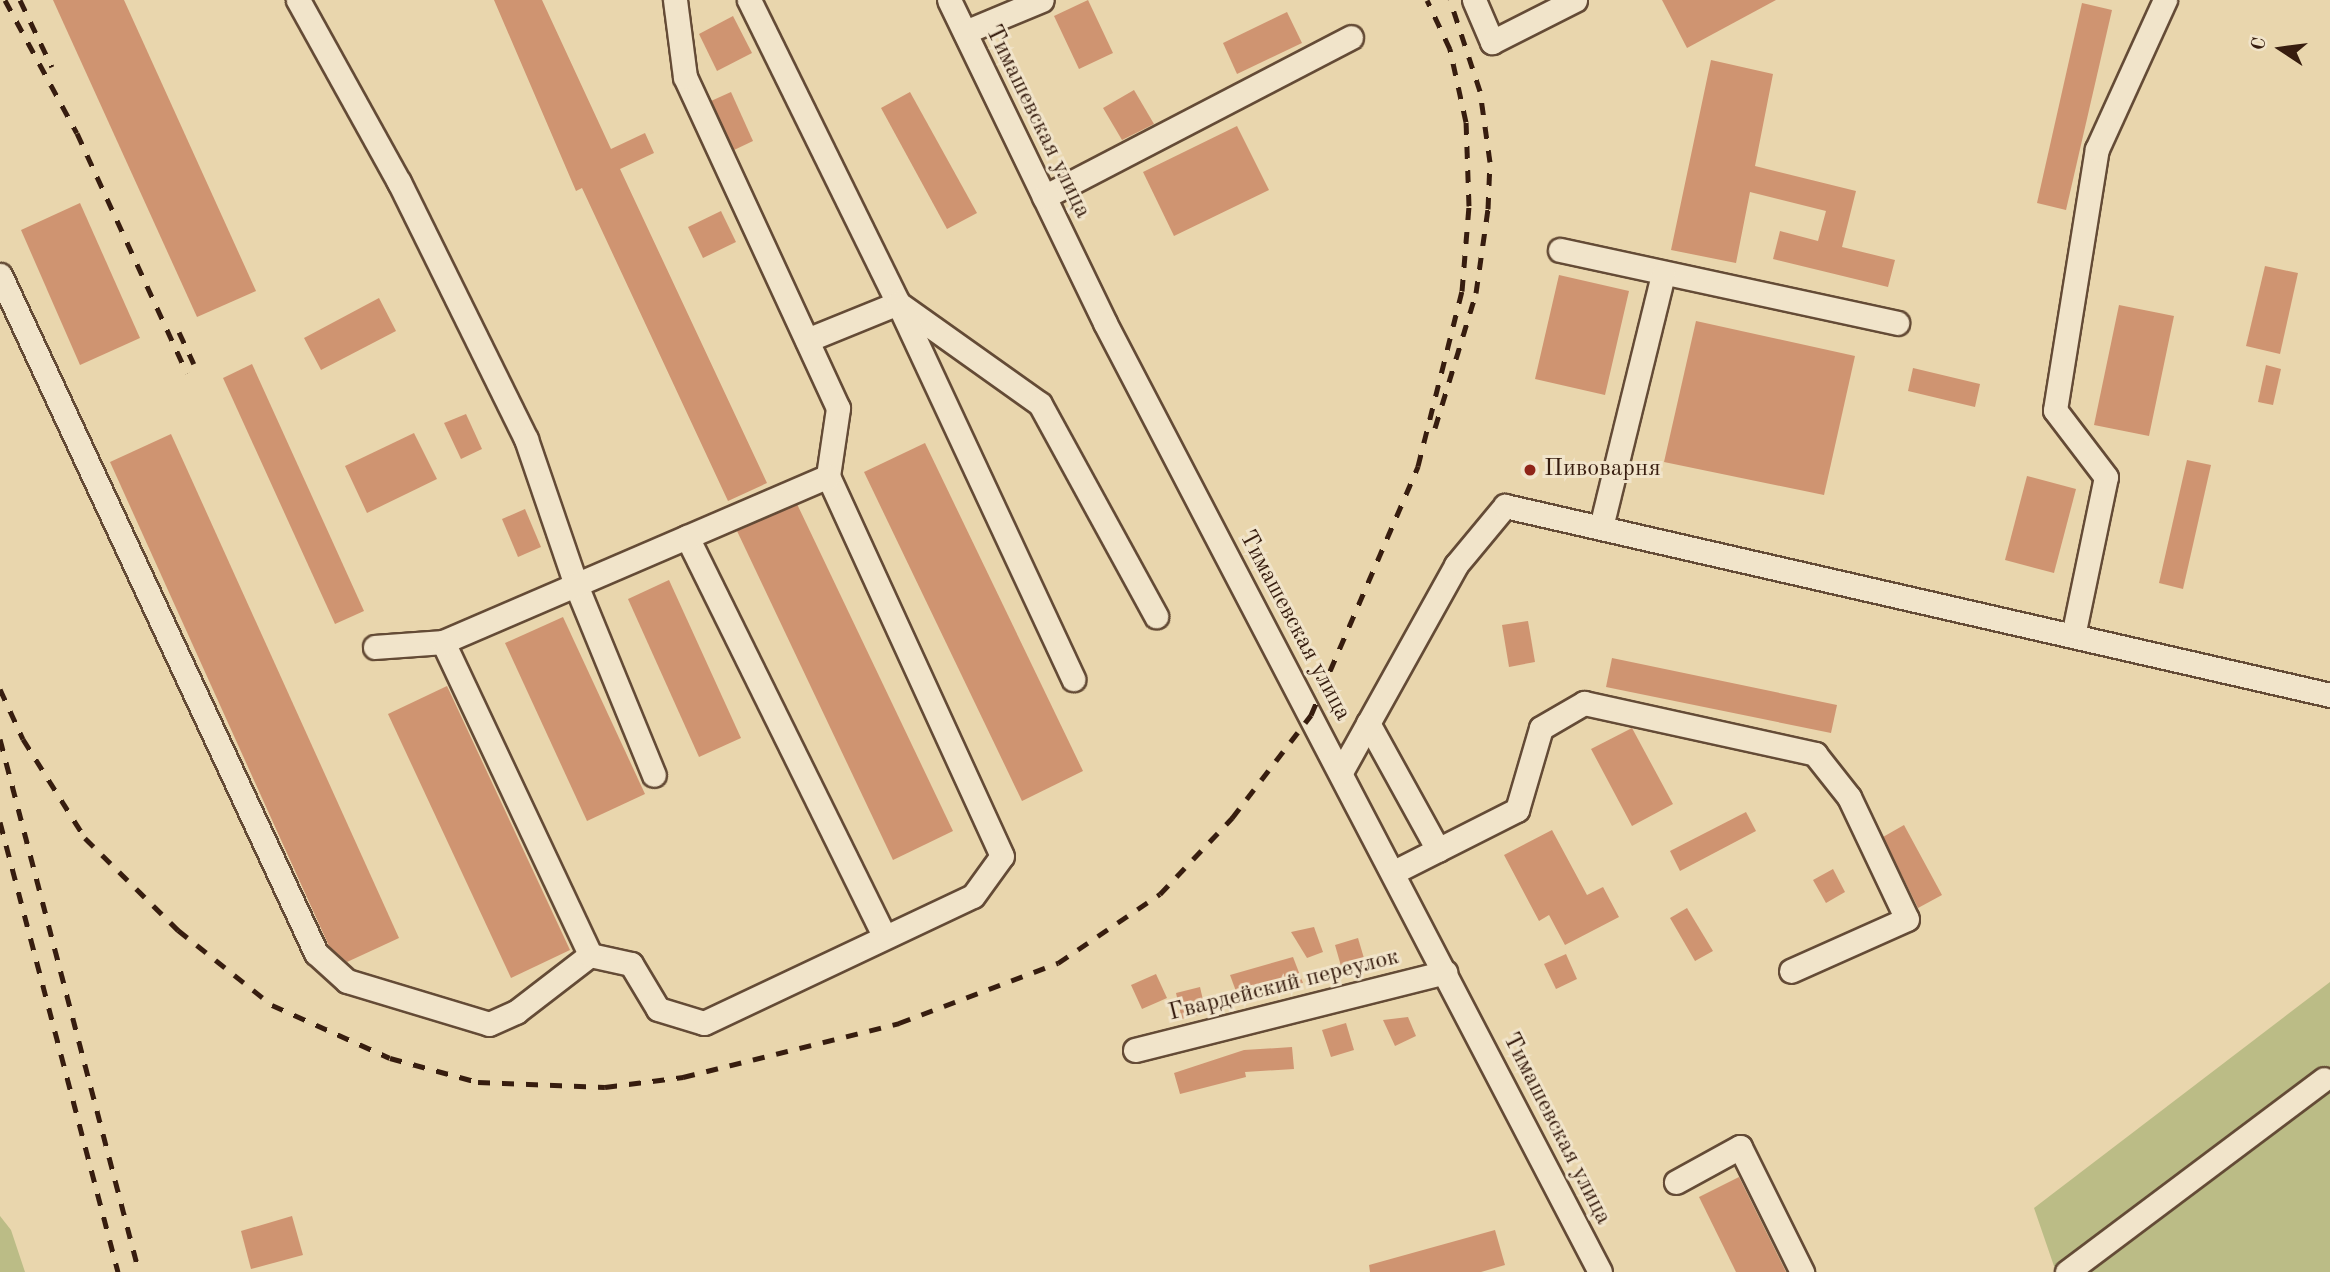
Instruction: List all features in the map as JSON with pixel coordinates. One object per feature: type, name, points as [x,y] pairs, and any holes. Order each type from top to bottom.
[{"type":"street","points":[[298,0],[399,182],[526,439],[576,585],[654,775]]},
{"type":"street","points":[[0,275],[316,953],[347,981],[489,1024],[516,1012],[590,955],[631,964],[658,1009],[704,1023],[973,896],[1002,856],[828,476],[838,408],[685,77],[675,0]]},
{"type":"street","points":[[749,0],[898,303],[1073,679]]},
{"type":"street","name":"Тимашевская улица","points":[[949,0],[1044,197],[1600,1272]]},
{"type":"street","points":[[965,32],[1042,0]]},
{"type":"street","points":[[1474,0],[1492,42],[1575,0]]},
{"type":"street","points":[[2073,636],[2106,477],[2055,410],[2096,149],[2165,0]]},
{"type":"street","points":[[1044,197],[1351,37]]},
{"type":"street","points":[[1560,250],[1896,323]]},
{"type":"street","points":[[1601,527],[1663,274]]},
{"type":"street","points":[[807,340],[898,303]]},
{"type":"street","points":[[898,303],[1040,404],[1156,616]]},
{"type":"street","points":[[375,647],[443,642],[828,476]]},
{"type":"street","points":[[1341,772],[1456,565],[1505,506],[2330,695]]},
{"type":"street","points":[[687,537],[884,936]]},
{"type":"street","points":[[443,642],[590,955]]},
{"type":"street","points":[[1394,872],[1517,810],[1541,728],[1584,704],[1815,754],[1849,797],[1907,919],[1791,971]]},
{"type":"street","points":[[1368,723],[1438,850]]},
{"type":"street","name":"Гвардейский переулок","points":[[1135,1050],[1446,972]]},
{"type":"street","points":[[2067,1272],[2328,1082]]},
{"type":"street","points":[[1676,1182],[1740,1147],[1802,1272]]},
{"type":"green space","points":[[2330,982],[2330,1272],[2056,1272],[2034,1208]]},
{"type":"green space","points":[[0,1216],[11,1230],[25,1272],[0,1272]]},
{"type":"building","points":[[53,0],[124,0],[256,291],[197,317]]},
{"type":"building","points":[[494,0],[542,0],[611,149],[645,133],[654,153],[620,169],[767,483],[728,501],[582,188],[576,191]]},
{"type":"building","points":[[1088,0],[1113,53],[1079,69],[1054,16]]},
{"type":"building","points":[[1662,0],[1776,0],[1687,48]]},
{"type":"building","points":[[2082,3],[2112,10],[2066,210],[2037,203]]},
{"type":"building","points":[[1287,12],[1302,43],[1237,74],[1223,43]]},
{"type":"building","points":[[733,16],[752,53],[717,71],[699,34]]},
{"type":"building","points":[[1711,60],[1773,74],[1755,166],[1856,191],[1842,247],[1895,260],[1888,287],[1773,259],[1780,231],[1818,241],[1826,211],[1750,192],[1736,263],[1671,250]]},
{"type":"building","points":[[1134,90],[1154,124],[1122,140],[1103,108]]},
{"type":"building","points":[[731,92],[753,141],[734,150],[711,101]]},
{"type":"building","points":[[910,92],[977,213],[947,229],[881,108]]},
{"type":"building","points":[[1237,126],[1269,190],[1174,236],[1143,172]]},
{"type":"building","points":[[80,203],[140,338],[80,365],[21,230]]},
{"type":"building","points":[[721,211],[736,242],[703,258],[688,227]]},
{"type":"building","points":[[2265,266],[2298,273],[2280,354],[2246,346]]},
{"type":"building","points":[[1559,275],[1629,291],[1605,395],[1535,379]]},
{"type":"building","points":[[379,298],[396,331],[321,370],[304,338]]},
{"type":"building","points":[[2119,305],[2174,316],[2149,436],[2094,425]]},
{"type":"building","points":[[1696,321],[1855,356],[1824,495],[1664,462]]},
{"type":"building","points":[[252,364],[364,611],[335,624],[223,378]]},
{"type":"building","points":[[2266,365],[2281,369],[2273,405],[2258,402]]},
{"type":"building","points":[[1913,368],[1980,384],[1975,407],[1908,391]]},
{"type":"building","points":[[466,414],[482,449],[461,459],[444,423]]},
{"type":"building","points":[[414,433],[437,479],[367,513],[345,466]]},
{"type":"building","points":[[171,434],[399,938],[347,962],[329,946],[110,462]]},
{"type":"building","points":[[925,443],[1083,771],[1022,801],[864,472]]},
{"type":"building","points":[[2187,460],[2211,465],[2183,589],[2159,583]]},
{"type":"building","points":[[2027,476],[2076,489],[2054,573],[2005,560]]},
{"type":"building","points":[[797,504],[953,831],[893,860],[737,531]]},
{"type":"building","points":[[525,509],[541,547],[518,557],[502,519]]},
{"type":"building","points":[[669,580],[741,738],[699,757],[628,599]]},
{"type":"building","points":[[563,617],[645,794],[587,821],[505,643]]},
{"type":"building","points":[[1528,621],[1535,662],[1509,667],[1502,625]]},
{"type":"building","points":[[1612,658],[1837,705],[1831,733],[1606,687]]},
{"type":"building","points":[[447,686],[570,950],[511,978],[388,714]]},
{"type":"building","points":[[1632,728],[1673,804],[1632,826],[1591,749]]},
{"type":"building","points":[[1746,812],[1756,831],[1680,871],[1670,851]]},
{"type":"building","points":[[1904,825],[1942,895],[1918,908],[1883,837]]},
{"type":"building","points":[[1552,830],[1587,895],[1603,887],[1619,917],[1565,945],[1549,915],[1539,921],[1504,855]]},
{"type":"building","points":[[1833,869],[1845,892],[1826,903],[1813,880]]},
{"type":"building","points":[[1687,908],[1713,951],[1695,961],[1670,918]]},
{"type":"building","points":[[1314,927],[1323,952],[1307,958],[1291,932]]},
{"type":"building","points":[[1358,938],[1366,965],[1343,973],[1335,945]]},
{"type":"building","points":[[1566,954],[1577,979],[1556,989],[1544,964]]},
{"type":"building","points":[[1293,957],[1303,983],[1240,1002],[1230,975]]},
{"type":"building","points":[[1156,974],[1167,998],[1142,1009],[1131,985]]},
{"type":"building","points":[[1200,987],[1206,1013],[1182,1019],[1176,993]]},
{"type":"building","points":[[1408,1017],[1416,1036],[1395,1046],[1383,1020]]},
{"type":"building","points":[[1346,1023],[1354,1050],[1331,1057],[1322,1030]]},
{"type":"building","points":[[1292,1047],[1294,1069],[1245,1072],[1246,1077],[1180,1094],[1174,1073],[1244,1050]]},
{"type":"building","points":[[1739,1177],[1786,1272],[1736,1272],[1699,1197]]},
{"type":"building","points":[[292,1216],[303,1255],[251,1269],[241,1231]]},
{"type":"building","points":[[1495,1230],[1505,1265],[1481,1272],[1370,1272],[1369,1265]]},
{"type":"railway","points":[[5,0],[77,133],[187,373]]},
{"type":"railway","points":[[20,0],[52,67]]},
{"type":"railway","points":[[0,689],[23,739],[85,838],[178,930],[272,1005],[390,1058],[478,1082],[605,1087],[683,1077],[899,1023],[1058,963],[1160,894],[1232,818],[1311,715],[1418,466],[1462,291],[1469,206],[1466,122],[1450,49],[1427,0]]},
{"type":"railway","points":[[1435,428],[1476,293],[1488,209],[1490,162],[1480,91],[1450,0]]},
{"type":"railway","points":[[179,332],[194,364]]},
{"type":"railway","points":[[0,739],[139,1272]]},
{"type":"railway","points":[[0,822],[118,1272]]},
{"type":"place","name":"Пивоварня","points":[[1530,470]]}]
